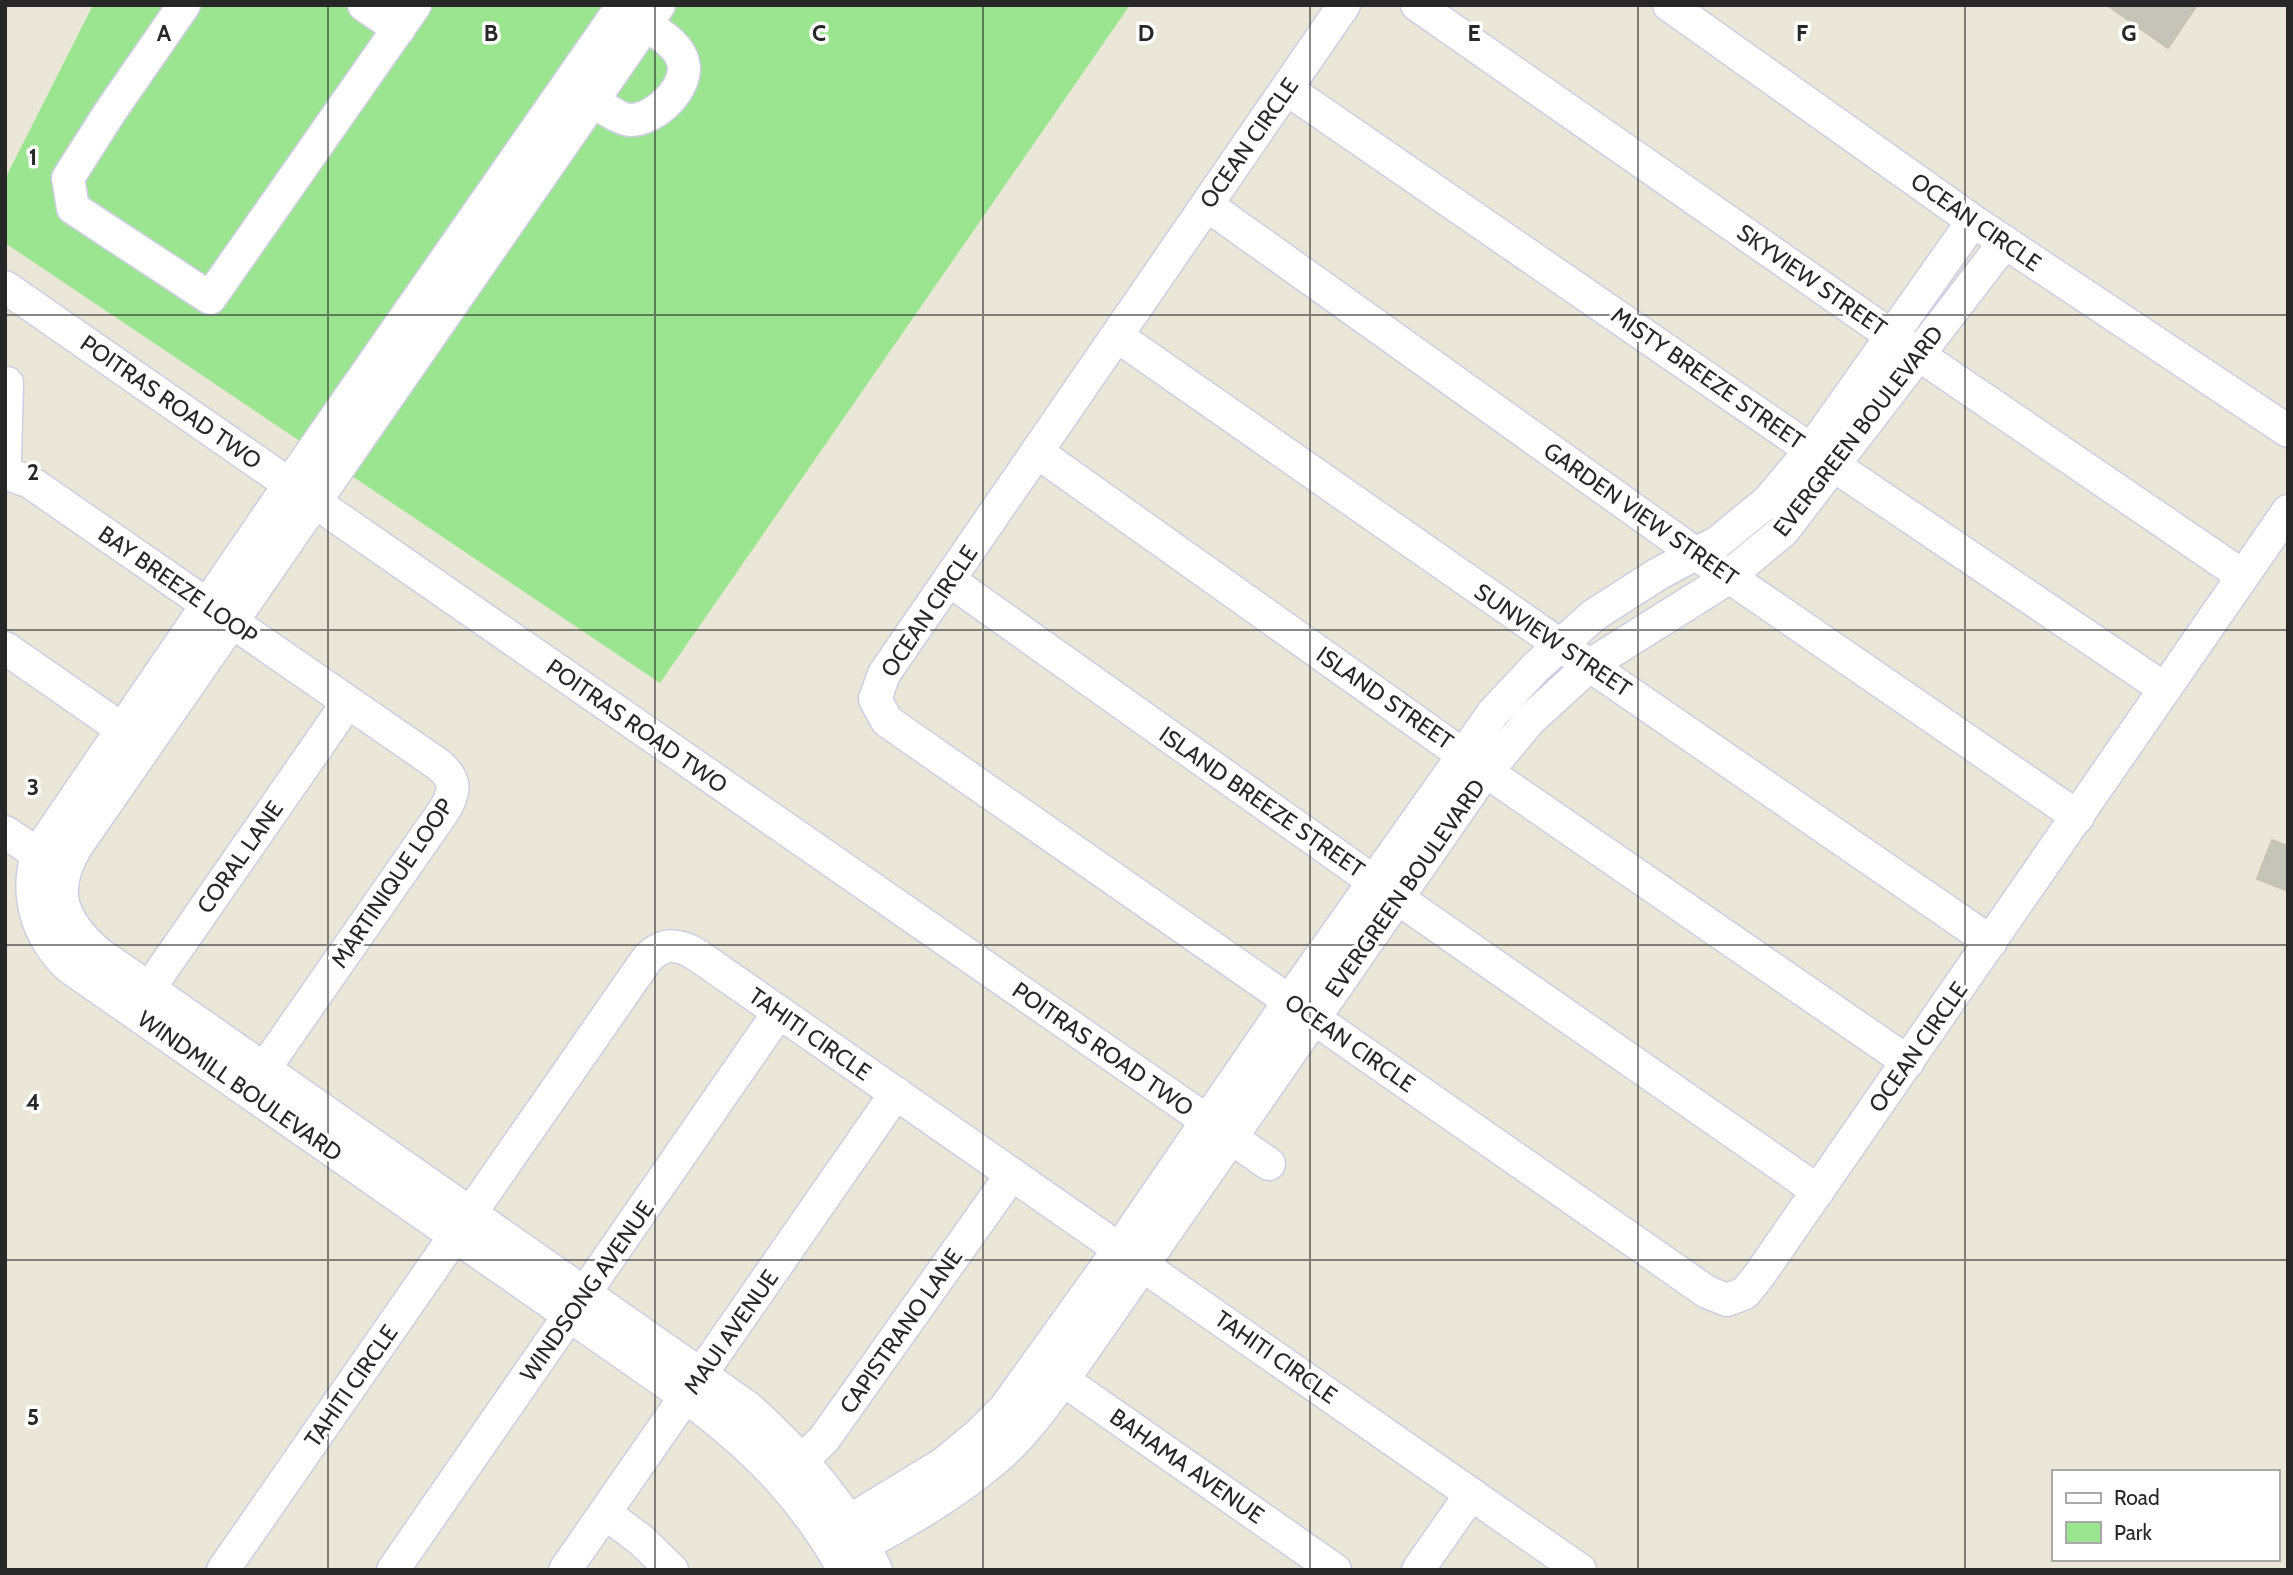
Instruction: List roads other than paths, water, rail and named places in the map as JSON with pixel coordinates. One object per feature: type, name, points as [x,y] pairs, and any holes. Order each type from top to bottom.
[{"type":"street","points":[[184,5],[68,178],[73,208],[210,298],[407,17],[364,5]]},
{"type":"street","name":"OCEAN CIRCLE","points":[[1345,5],[884,674],[875,699],[887,721],[1707,1292],[1727,1300],[1745,1293],[2288,512]]},
{"type":"street","name":"SKYVIEW STREET","points":[[1417,5],[1919,355],[2244,576]]},
{"type":"street","name":"OCEAN CIRCLE","points":[[1669,5],[1973,221],[2288,432]]},
{"type":"street","points":[[302,493],[600,64],[643,11],[674,46],[684,63],[682,79],[666,105],[650,117],[629,121],[593,101]]},
{"type":"street","points":[[302,493],[593,101],[600,64]]},
{"type":"street","name":"MISTY BREEZE STREET","points":[[1287,89],[2165,689]]},
{"type":"street","name":"GARDEN VIEW STREET","points":[[1207,205],[1696,554],[2078,817]]},
{"type":"street","name":"EVERGREEN BOULEVARD","points":[[849,1550],[924,1476],[960,1451],[1005,1408],[1051,1371],[1476,763],[1530,720],[1590,665],[1729,576],[1783,531],[1892,335],[1973,221]]},
{"type":"street","name":"EVERGREEN BOULEVARD","points":[[1476,763],[1493,713],[1536,667],[1594,615],[1658,574],[1718,542],[1824,457],[1919,355],[2005,242]]},
{"type":"street","name":"POITRAS ROAD TWO","points":[[5,287],[1269,1164]]},
{"type":"street","name":"SUNVIEW STREET","points":[[1117,336],[1991,942]]},
{"type":"street","points":[[5,460],[7,383]]},
{"type":"street","name":"ISLAND STREET","points":[[1037,452],[1476,763],[1908,1062]]},
{"type":"street","name":"BAY BREEZE LOOP","points":[[5,473],[30,482],[348,702]]},
{"type":"street","name":"WINDMILL BOULEVARD","points":[[302,493],[134,738],[37,854],[33,867],[33,902],[44,937],[55,954],[69,967],[141,1001],[694,1385],[746,1406],[849,1550]]},
{"type":"street","name":"ISLAND BREEZE STREET","points":[[949,580],[1385,890],[1818,1191]]},
{"type":"street","points":[[5,648],[134,738]]},
{"type":"street","name":"CORAL LANE","points":[[141,1001],[348,702]]},
{"type":"street","name":"MARTINIQUE LOOP","points":[[256,1081],[454,793],[452,778],[439,765],[348,702]]},
{"type":"street","name":"WINDMILL BOULEVARD","points":[[134,738],[76,847],[61,885],[62,899],[71,926],[141,1001]]},
{"type":"street","points":[[5,832],[64,872]]},
{"type":"street","name":"TAHITI CIRCLE","points":[[223,1570],[647,959],[662,947],[679,946],[688,949],[1132,1256],[1580,1570]]},
{"type":"street","name":"WINDSONG AVENUE","points":[[393,1570],[779,1013]]},
{"type":"street","name":"MAUI AVENUE","points":[[565,1570],[896,1093]]},
{"type":"street","name":"CAPISTRANO LANE","points":[[792,1470],[824,1439],[1012,1174]]},
{"type":"street","name":"BAHAMA AVENUE","points":[[1051,1371],[1335,1570]]},
{"type":"street","points":[[1418,1570],[1471,1494]]},
{"type":"street","points":[[605,1513],[641,1540],[672,1570]]}]
